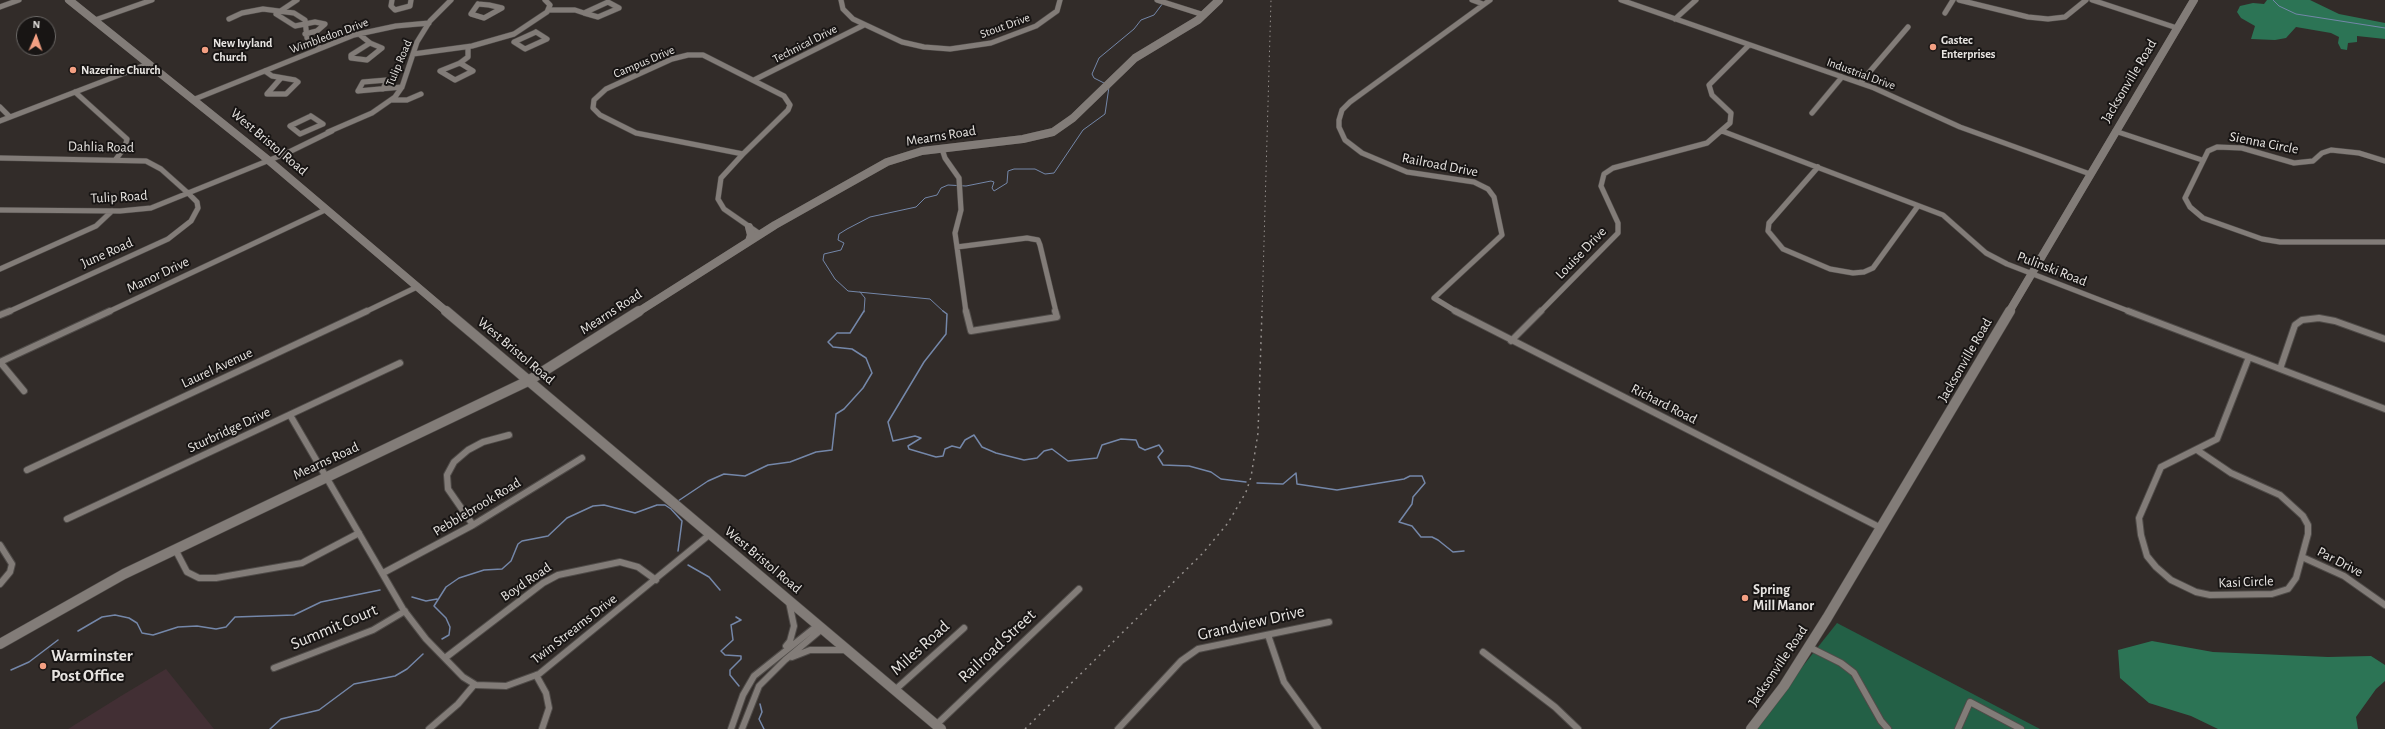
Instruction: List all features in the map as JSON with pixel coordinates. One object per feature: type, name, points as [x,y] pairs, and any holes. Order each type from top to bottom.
[{"type":"main road","name":"West Bristol Road","points":[[69,0],[267,159],[709,535],[938,727]]},
{"type":"main road","name":"Mearns Road","points":[[0,644],[112,580],[528,381],[760,234],[818,199],[887,162],[912,153],[1023,139],[1047,134],[1069,122],[1135,58],[1205,14],[1219,0]]},
{"type":"main road","name":"Jacksonville Road","points":[[1752,729],[1784,686],[1809,647],[1944,425],[2031,273],[2194,0]]},
{"type":"main road","points":[[749,227],[751,235],[749,241]]},
{"type":"street","points":[[0,7],[20,0]]},
{"type":"street","points":[[95,20],[152,0]]},
{"type":"street","points":[[285,0],[292,2]]},
{"type":"street","points":[[297,0],[281,10],[276,16],[292,25],[319,22],[325,25],[317,31],[305,34]]},
{"type":"street","points":[[392,0],[392,9],[398,10],[410,6],[411,0]]},
{"type":"street","name":"Tulip Road","points":[[0,210],[112,211],[151,208],[189,194],[372,113],[392,100],[402,87],[417,42],[429,23],[451,0]]},
{"type":"street","points":[[545,0],[550,4],[549,10]]},
{"type":"street","name":"Stout Drive","points":[[841,0],[841,6],[846,13],[864,25],[915,46],[938,49],[969,48],[1001,40],[1040,24],[1057,11],[1060,0]]},
{"type":"street","points":[[1157,0],[1205,14]]},
{"type":"street","points":[[1472,0],[1483,4]]},
{"type":"street","name":"Railroad Drive","points":[[1436,301],[1434,298],[1435,296],[1502,235],[1494,197],[1488,189],[1474,182],[1397,169],[1362,153],[1345,140],[1339,128],[1339,120],[1342,110],[1350,102],[1490,0]]},
{"type":"street","name":"Industrial Drive","points":[[1621,0],[1893,95],[1960,127],[2090,174]]},
{"type":"street","points":[[1675,19],[1696,0]]},
{"type":"street","points":[[1945,13],[1953,0]]},
{"type":"street","points":[[1959,0],[2028,17],[2048,19],[2065,17],[2086,0]]},
{"type":"street","points":[[2092,0],[2177,28]]},
{"type":"street","points":[[479,2],[489,5],[502,8],[484,18],[471,14],[479,2]]},
{"type":"street","points":[[413,54],[468,47],[511,35],[526,27],[549,10],[575,10],[584,13],[598,17],[619,8],[608,2],[584,13]]},
{"type":"street","points":[[229,19],[254,10],[281,10],[300,15],[306,24],[305,34],[307,38],[321,48]]},
{"type":"street","name":"Wimbledon Drive","points":[[195,100],[358,34],[396,26],[429,23]]},
{"type":"street","name":"Technical Drive","points":[[754,80],[864,25]]},
{"type":"street","points":[[526,27],[536,32],[547,39],[525,49],[514,42],[536,32]]},
{"type":"street","points":[[1860,83],[1908,27]]},
{"type":"street","points":[[358,34],[370,43],[382,48],[367,60],[350,56],[370,43]]},
{"type":"street","points":[[1722,131],[1732,119],[1731,113],[1712,95],[1709,86],[1749,45]]},
{"type":"street","points":[[460,63],[473,71],[455,80],[440,71],[460,63],[468,57],[468,47]]},
{"type":"street","name":"Campus Drive","points":[[743,154],[636,133],[600,115],[593,108],[593,103],[606,89],[672,59],[688,55],[703,54],[784,96],[790,105],[788,110],[721,178],[718,189],[718,199],[724,209],[760,234]]},
{"type":"street","points":[[0,120],[148,64]]},
{"type":"street","points":[[265,71],[272,76],[295,80],[298,82],[286,94],[267,94],[281,78]]},
{"type":"street","points":[[1812,113],[1842,77]]},
{"type":"street","points":[[383,89],[387,80],[363,82],[358,91],[364,90],[383,89],[402,87]]},
{"type":"street","points":[[75,92],[127,139],[125,147],[116,159]]},
{"type":"street","points":[[392,100],[407,100],[421,94]]},
{"type":"street","points":[[0,107],[10,117]]},
{"type":"street","points":[[322,124],[300,134],[290,126],[311,116],[332,131]]},
{"type":"street","name":"Pulinski Road","points":[[1722,131],[1949,219],[1992,257],[2385,409]]},
{"type":"street","name":"Louise Drive","points":[[1511,341],[1618,233],[1618,223],[1601,186],[1604,174],[1613,168],[1706,143],[1722,131]]},
{"type":"street","points":[[2116,131],[2202,160]]},
{"type":"street","name":"Sienna Circle","points":[[2385,161],[2360,153],[2337,150],[2326,151],[2313,161],[2294,163],[2242,148],[2227,146],[2210,149],[2202,160],[2185,198],[2193,211],[2210,221],[2274,241],[2385,242]]},
{"type":"street","points":[[942,149],[945,158],[959,178],[961,210],[955,233],[967,319],[971,331],[1057,317],[1057,308],[1038,240],[1027,238],[957,247]]},
{"type":"street","name":"Dahlia Road","points":[[0,158],[116,159],[152,163],[189,194]]},
{"type":"street","points":[[1818,167],[1769,223],[1768,231],[1775,242],[1783,249],[1830,269],[1853,273],[1864,272],[1873,268],[1918,206]]},
{"type":"street","name":"June Road","points":[[0,315],[174,235],[191,221],[197,212],[197,202],[189,194]]},
{"type":"street","name":"Manor Drive","points":[[0,362],[326,210]]},
{"type":"street","points":[[0,269],[96,226],[112,211]]},
{"type":"street","name":"Laurel Avenue","points":[[27,470],[417,287]]},
{"type":"street","name":"Richard Road","points":[[1436,301],[1511,341],[1880,528]]},
{"type":"street","points":[[2280,369],[2295,325],[2302,320],[2319,318],[2335,321],[2385,339]]},
{"type":"street","name":"Kasi Circle","points":[[2197,450],[2231,473],[2280,495],[2298,510],[2308,526],[2308,534],[2302,557],[2292,586],[2283,592],[2272,594],[2204,594],[2178,584],[2156,567],[2148,556],[2143,545],[2139,518],[2161,467],[2197,450],[2212,443],[2218,437],[2249,357]]},
{"type":"street","points":[[0,362],[24,391]]},
{"type":"street","name":"Sturbridge Drive","points":[[68,519],[400,363]]},
{"type":"street","points":[[290,415],[405,611],[426,639],[462,677],[474,685],[458,704],[429,729]]},
{"type":"street","points":[[473,525],[448,489],[447,475],[454,462],[468,450],[483,442],[509,435]]},
{"type":"street","name":"Pebblebrook Road","points":[[383,573],[473,525],[582,458]]},
{"type":"street","points":[[175,549],[186,572],[199,578],[216,578],[302,563],[359,533]]},
{"type":"street","name":"Twin Streams Drive","points":[[474,685],[490,687],[506,686],[536,676],[656,580],[709,535]]},
{"type":"street","points":[[0,545],[8,555],[12,564],[10,572],[0,584]]},
{"type":"street","name":"Par Drive","points":[[2302,557],[2344,576],[2385,605]]},
{"type":"street","name":"Boyd Road","points":[[445,658],[543,583],[558,575],[620,562],[638,567],[656,580]]},
{"type":"street","name":"Railroad Street","points":[[938,727],[1079,589]]},
{"type":"street","points":[[782,652],[790,641],[794,626],[788,601]]},
{"type":"street","name":"Summit Court","points":[[274,668],[373,630],[405,611]]},
{"type":"street","name":"Grandview Drive","points":[[1118,729],[1181,661],[1191,653],[1205,646],[1268,636],[1329,622]]},
{"type":"street","points":[[731,729],[747,686],[754,676],[782,652],[820,627]]},
{"type":"street","points":[[742,729],[759,686],[820,627]]},
{"type":"street","name":"Miles Road","points":[[895,690],[964,628]]},
{"type":"street","points":[[1268,636],[1284,682],[1318,729]]},
{"type":"street","points":[[1809,647],[1841,663],[1854,674],[1881,721],[1888,729]]},
{"type":"street","points":[[785,660],[810,650],[848,650]]},
{"type":"street","points":[[1483,652],[1556,707],[1578,729]]},
{"type":"street","points":[[536,676],[546,693],[549,708],[542,729]]},
{"type":"street","points":[[1958,729],[1970,702],[2021,729]]},
{"type":"shaded area","points":[[166,669],[214,729],[68,729],[121,696]]},
{"type":"green space","points":[[2267,0],[2310,0],[2339,14],[2385,23],[2385,39],[2357,36],[2357,42],[2348,43],[2347,50],[2341,49],[2338,43],[2339,37],[2331,33],[2296,27],[2286,38],[2275,40],[2251,39],[2255,26],[2241,18],[2237,12],[2240,6],[2253,3],[2264,4]]},
{"type":"green space","points":[[1837,623],[2040,729],[1753,729]]},
{"type":"green space","points":[[2152,641],[2213,652],[2328,657],[2371,656],[2385,665],[2385,681],[2376,689],[2356,717],[2358,729],[2218,729],[2191,716],[2149,703],[2120,678],[2118,650]]},
{"type":"waterway","points":[[2273,0],[2279,6],[2296,14],[2385,28]]},
{"type":"waterway","points":[[1104,83],[1094,78],[1092,74],[1099,58],[1134,29],[1141,20],[1154,15],[1163,3]]},
{"type":"waterway","points":[[860,292],[848,291],[835,279],[823,260],[824,254],[841,250],[844,243],[838,240],[839,234],[870,217],[916,207],[925,198],[937,195],[941,188],[948,185],[966,186],[991,181],[994,182],[992,188],[994,191],[1007,183],[1008,171],[1014,169],[1035,169],[1045,174],[1054,173],[1083,130],[1105,114],[1109,87]]},
{"type":"waterway","points":[[860,292],[930,299],[944,312]]},
{"type":"waterway","points":[[860,292],[865,298],[864,312]]},
{"type":"waterway","points":[[678,501],[708,481],[724,474],[745,476],[768,465],[790,462],[816,452],[832,450],[836,414],[844,409],[863,388],[872,373],[866,358],[852,349],[833,347],[828,342],[837,333],[850,333],[864,311]]},
{"type":"waterway","points":[[943,311],[947,314],[946,334],[924,362],[888,422],[893,441],[915,436],[921,438],[908,446],[909,449],[936,457],[943,456],[945,449],[952,446],[960,448],[965,440],[974,435],[982,447],[996,453],[1024,460],[1037,458],[1044,451],[1052,449],[1068,461],[1097,458],[1102,445],[1121,439],[1136,440],[1139,447],[1145,450],[1159,445],[1163,451],[1158,457],[1163,465],[1189,466],[1211,472],[1221,479],[1246,482]]},
{"type":"waterway","points":[[1257,483],[1283,484],[1296,473],[1297,484],[1337,490],[1404,479],[1410,476],[1422,476],[1425,483],[1413,497],[1412,504],[1399,522],[1412,526],[1421,537],[1432,537],[1438,540],[1453,552],[1464,551]]},
{"type":"waterway","points":[[442,639],[449,635],[450,627],[446,618],[434,606],[446,587],[459,578],[484,570],[502,569],[511,561],[518,544],[522,541],[548,536],[567,518],[593,506],[604,505],[635,513],[657,505],[665,505],[671,509]]},
{"type":"waterway","points":[[671,509],[682,521],[678,551]]},
{"type":"waterway","points":[[688,565],[709,577],[720,590]]},
{"type":"waterway","points":[[78,631],[102,617],[115,615],[129,618],[137,623],[142,633],[153,635],[178,627],[197,626],[216,629],[226,627],[235,617],[294,615],[321,602],[380,590]]},
{"type":"waterway","points":[[412,597],[426,601],[437,599]]},
{"type":"waterway","points":[[736,617],[741,620],[731,625],[733,640],[721,651],[725,655],[741,656],[741,659],[730,670],[730,675],[739,686]]},
{"type":"waterway","points":[[11,670],[29,662],[58,640]]},
{"type":"waterway","points":[[270,729],[281,719],[319,710],[354,684],[395,676],[407,669],[423,654]]},
{"type":"waterway","points":[[760,704],[762,712],[759,719],[764,729]]},
{"type":"railway","points":[[1262,312],[1271,0]]},
{"type":"railway","points":[[1025,729],[1203,553],[1228,523],[1246,492],[1251,477],[1258,433],[1262,311]]},
{"type":"place","name":"Gastec Enterprises","points":[[1933,47]]},
{"type":"place","name":"New Ivyland Church","points":[[205,50]]},
{"type":"place","name":"Nazerine Church","points":[[73,70]]},
{"type":"place","name":"Spring Mill Manor","points":[[1745,598]]},
{"type":"place","name":"Warminster Post Office","points":[[43,666]]}]
